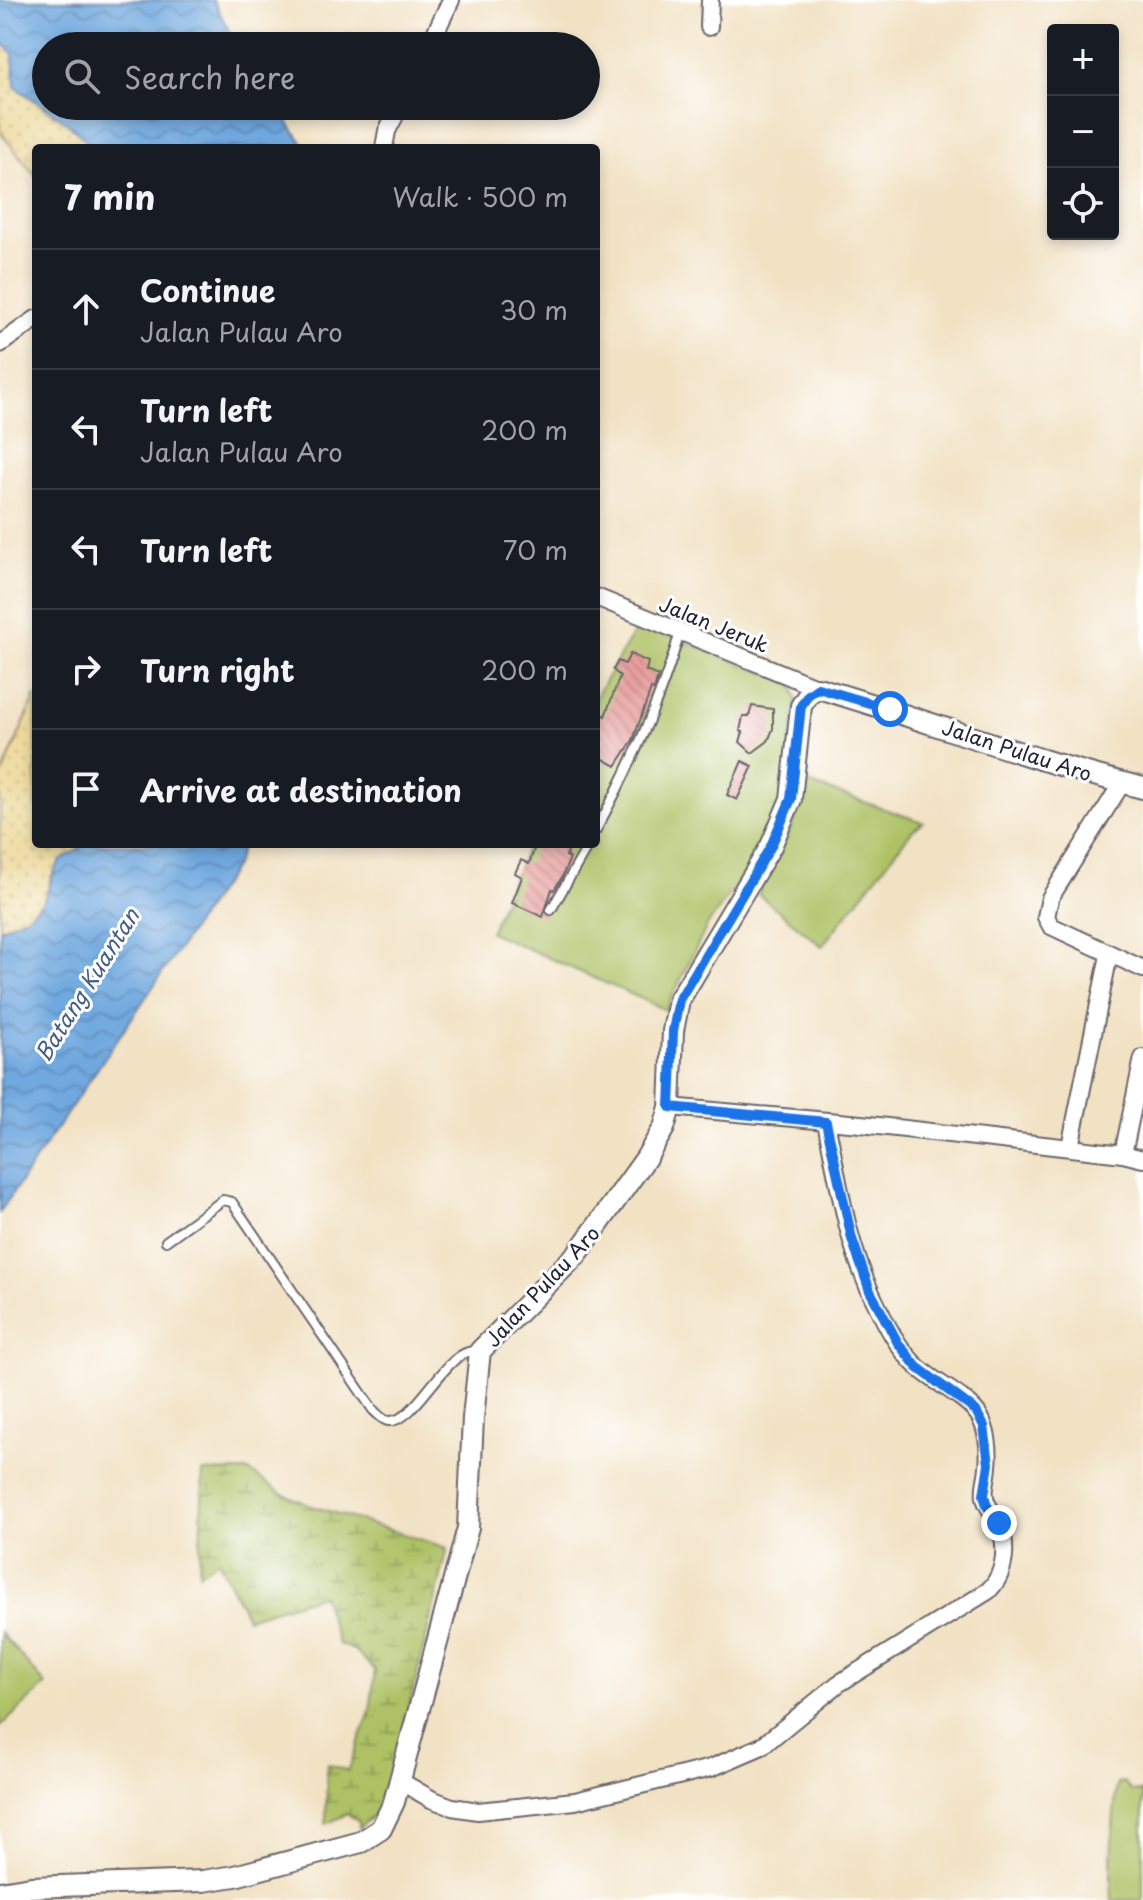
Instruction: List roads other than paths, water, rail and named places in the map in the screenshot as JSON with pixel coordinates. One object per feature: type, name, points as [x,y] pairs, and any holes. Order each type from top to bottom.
[{"type":"street","points":[[436,32],[451,0]]},
{"type":"street","points":[[709,27],[710,0]]},
{"type":"street","points":[[385,144],[393,120]]},
{"type":"street","points":[[0,344],[32,322]]},
{"type":"street","name":"Jalan Jeruk","points":[[600,599],[818,688]]},
{"type":"street","name":"Jalan Pulau Aro","points":[[0,1892],[31,1887],[213,1880],[361,1842],[381,1829],[394,1802],[468,1528],[473,1418],[480,1351],[577,1254],[664,1128],[670,1107],[673,1031],[679,1000],[771,846],[791,799],[801,706],[808,695],[818,688],[890,709],[1064,769],[1143,788]]},
{"type":"street","points":[[1122,783],[1046,908],[1046,917],[1051,926],[1143,969]]},
{"type":"street","points":[[1070,1147],[1109,955]]},
{"type":"street","points":[[1123,1154],[1143,1058]]},
{"type":"street","points":[[670,1107],[1070,1147],[1143,1159]]},
{"type":"street","points":[[400,1781],[452,1807],[492,1810],[575,1801],[711,1768],[762,1746],[838,1684],[988,1591],[996,1583],[1002,1569],[1005,1545],[999,1523],[987,1506],[984,1495],[989,1464],[984,1426],[976,1411],[917,1367],[898,1343],[870,1291],[852,1239],[826,1122]]},
{"type":"lane","points":[[600,822],[641,745],[666,680],[680,632]]},
{"type":"lane","points":[[551,910],[587,848]]},
{"type":"lane","points":[[166,1241],[223,1200],[232,1202],[373,1410],[383,1419],[394,1420],[405,1415],[451,1363],[467,1352],[480,1351]]},
{"type":"water","points":[[0,0],[213,0],[230,32],[32,32],[32,99],[15,87],[13,54],[0,40]]},
{"type":"water","points":[[63,120],[287,120],[303,144],[90,144]]},
{"type":"water","name":"Batang Kuantan","points":[[242,848],[235,866],[0,1212],[0,929],[26,916],[42,903],[60,862],[79,849]]}]
